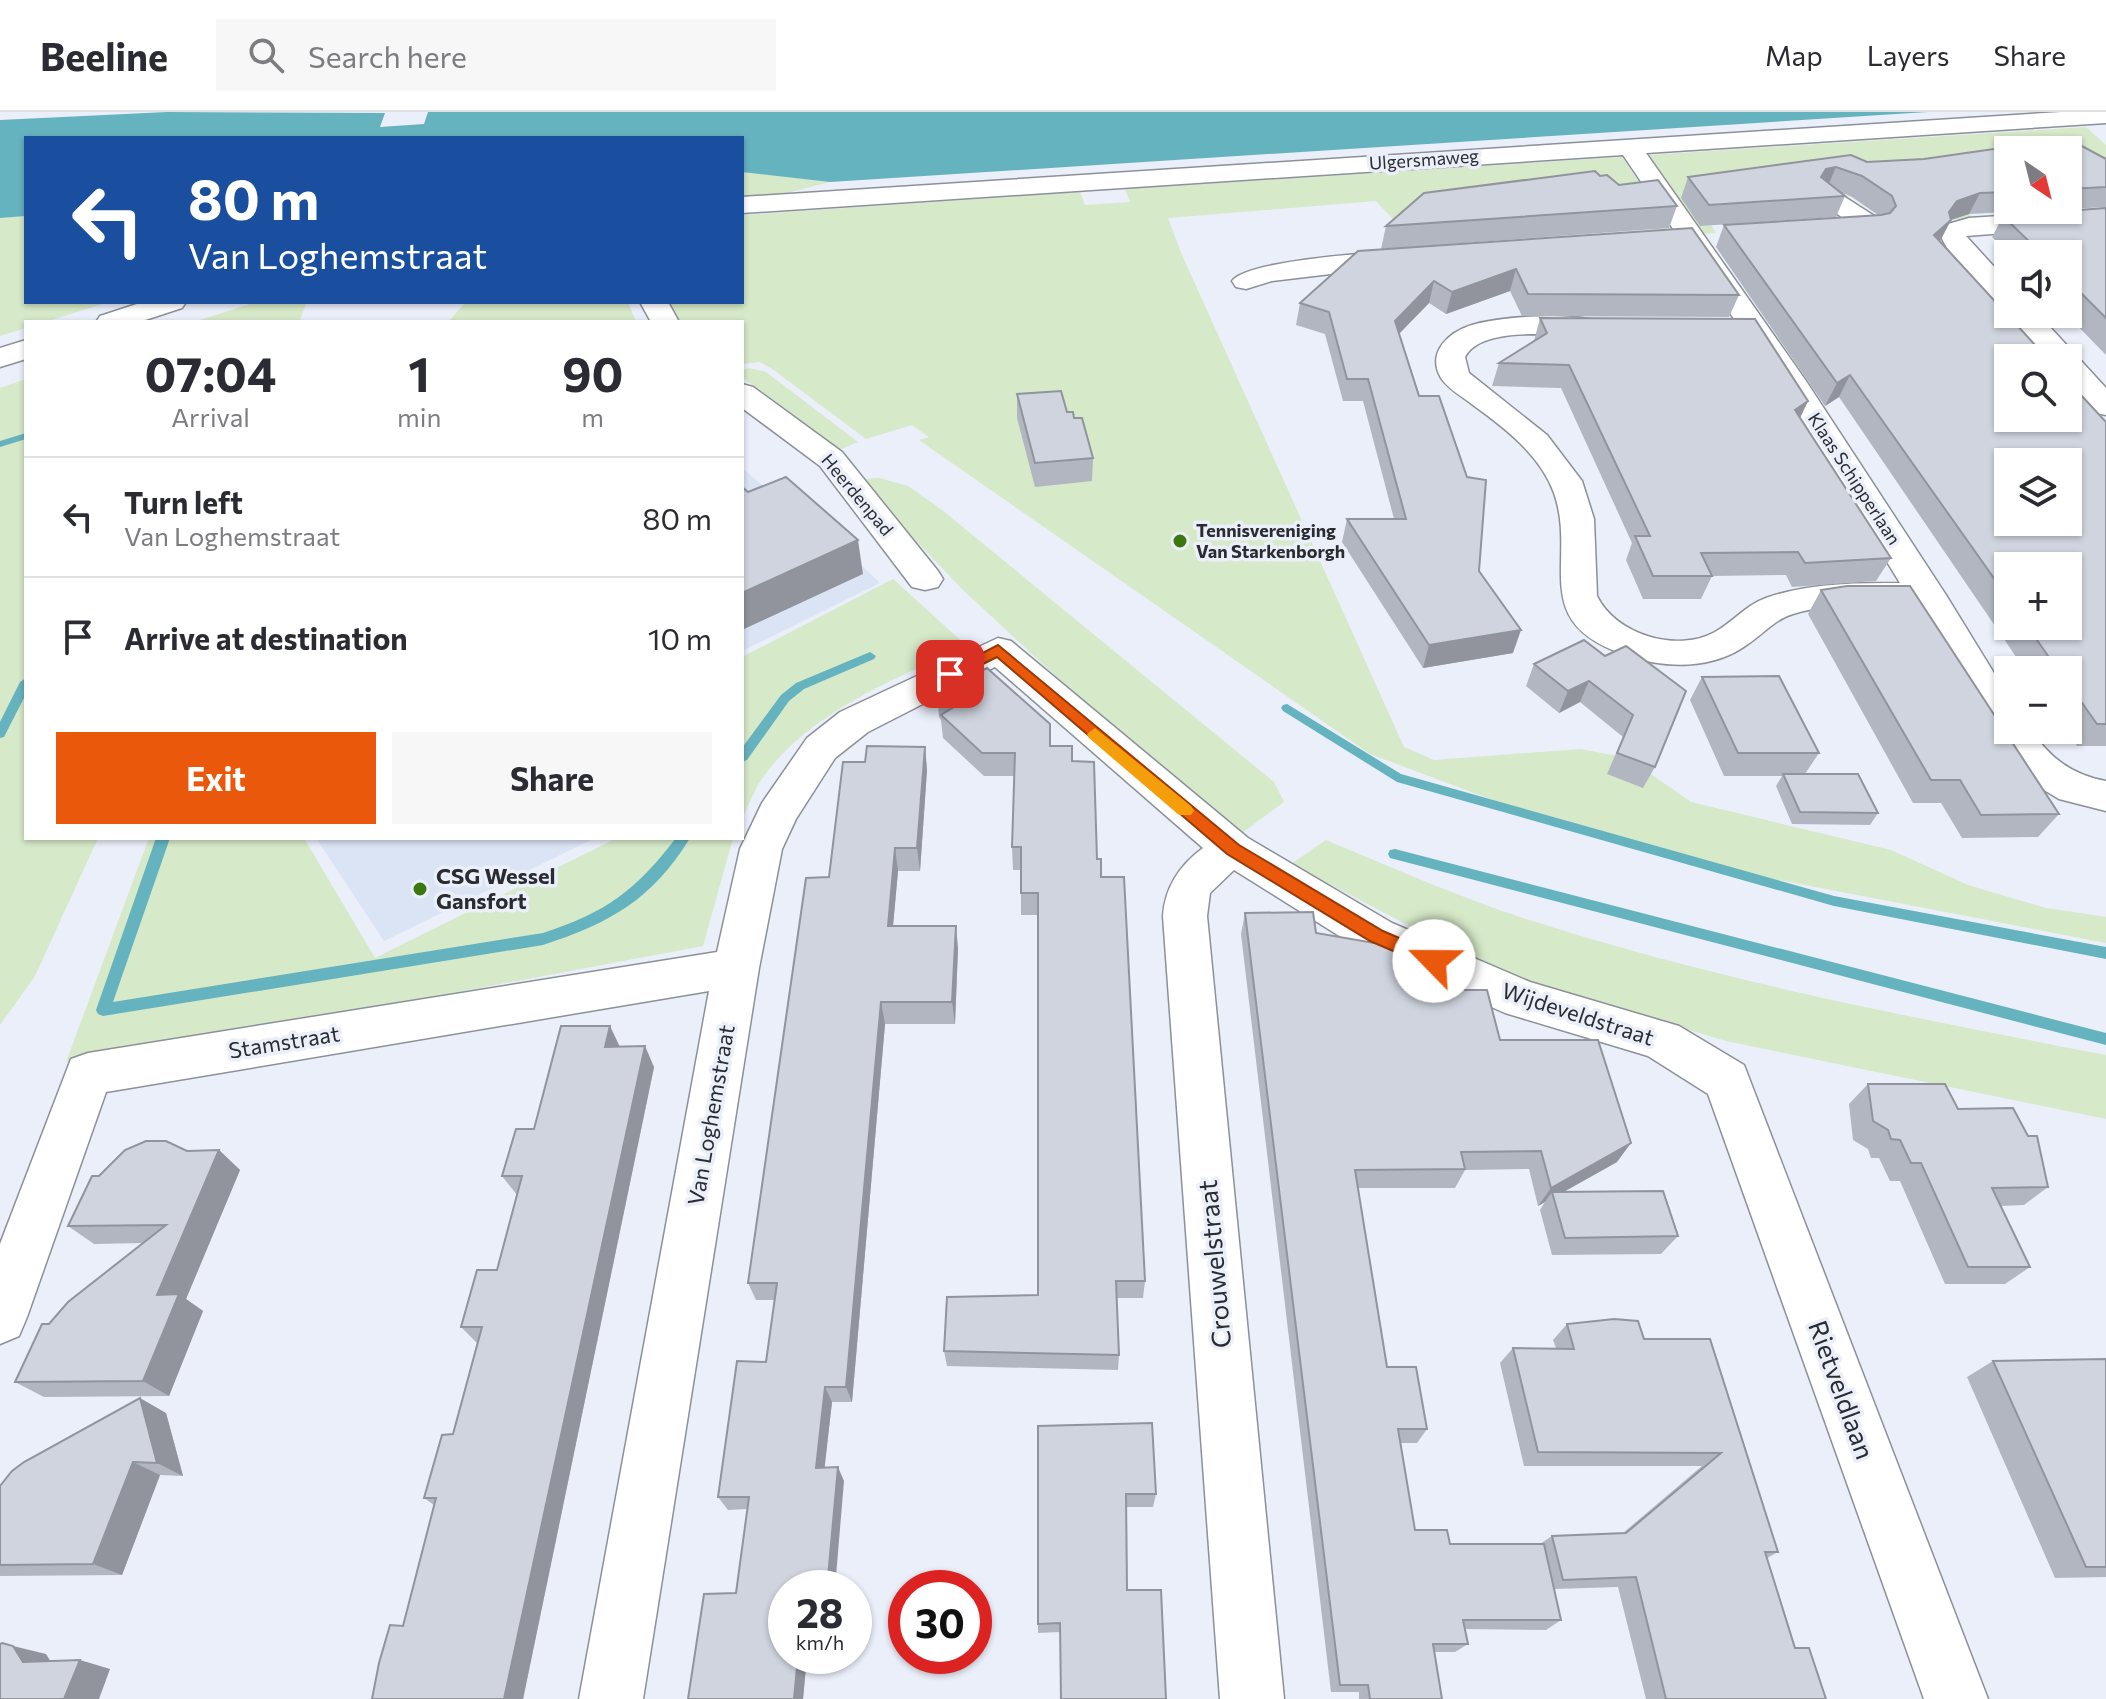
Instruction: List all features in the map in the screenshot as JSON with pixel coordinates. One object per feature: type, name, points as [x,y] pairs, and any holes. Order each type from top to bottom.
[{"type":"street","name":"Ulgersmaweg","points":[[744,205],[1629,146],[2100,121]]},
{"type":"street","name":"Klaas Schipperlaan","points":[[1629,146],[1690,237],[1737,328],[1791,381],[1994,703]]},
{"type":"street","points":[[1795,230],[1870,225],[1828,197]]},
{"type":"street","points":[[1994,284],[1956,242],[1953,235],[1957,230],[1969,226],[2106,217]]},
{"type":"street","points":[[1246,281],[1268,273],[1425,257]]},
{"type":"street","points":[[116,320],[166,304]]},
{"type":"street","points":[[1626,328],[1494,328],[1465,336],[1453,348],[1450,362],[1456,377],[1528,433],[1556,465],[1572,497],[1579,546],[1575,587],[1581,606],[1601,626],[1628,642],[1661,652],[1698,652],[1728,640],[1753,618],[1786,603],[1833,596],[1928,595]]},
{"type":"street","points":[[2035,328],[2049,344]]},
{"type":"street","points":[[0,358],[24,350]]},
{"type":"street","points":[[2082,379],[2106,406]]},
{"type":"street","name":"Heerdenpad","points":[[744,394],[831,459],[925,579]]},
{"type":"street","name":"Wijdeveldstraat","points":[[998,650],[1233,849],[1376,936],[1521,999],[1662,1040],[1727,1080]]},
{"type":"street","name":"Van Loghemstraat","points":[[611,1699],[736,968],[761,849],[777,814],[821,748],[854,722],[998,650]]},
{"type":"street","name":"Klaas Schipperlaan","points":[[2018,744],[2028,760],[2048,778],[2080,793],[2106,796]]},
{"type":"street","name":"Crouwelstraat","points":[[1233,849],[1201,871],[1188,889],[1185,902],[1252,1699]]},
{"type":"street","name":"Stamstraat","points":[[0,1317],[88,1074],[736,968]]},
{"type":"street","name":"Rietveldlaan","points":[[1727,1080],[1956,1699]]},
{"type":"shaded area","points":[[744,470],[769,491],[789,498],[880,583],[744,650]]},
{"type":"shaded area","name":"CSG Wessel Gansfort","points":[[317,840],[591,840],[384,941]]},
{"type":"green space","points":[[2086,127],[2106,145],[2106,166],[2082,156],[2082,136],[1994,136],[1994,153],[1905,170],[1976,219],[1938,220],[1869,172],[1685,184],[1716,233],[1703,234],[1649,155]]},
{"type":"green space","points":[[1622,157],[1675,235],[1656,236],[1624,187],[1422,201],[1468,247],[1422,250],[1376,201],[1168,218],[1404,747],[1434,760],[1581,749],[1628,758],[1691,802],[1891,850],[1968,885],[2046,908],[2106,917],[2106,943],[1748,874],[1551,822],[1370,754],[919,440],[929,437],[912,425],[866,439],[771,368],[760,362],[744,364],[744,320],[679,320],[671,304],[744,304],[744,215],[1080,192],[1085,205],[1130,202],[1125,189]]},
{"type":"green space","points":[[744,172],[830,182],[775,196],[744,198]]},
{"type":"green space","points":[[24,216],[24,304],[103,304],[51,320],[24,320],[24,329],[0,336],[0,218]]},
{"type":"green space","points":[[250,304],[306,304],[300,320],[200,320]]},
{"type":"green space","points":[[464,304],[629,304],[635,320],[450,320]]},
{"type":"green space","points":[[744,369],[766,372],[858,442],[839,450],[744,379]]},
{"type":"green space","points":[[24,380],[24,840],[97,840],[35,976],[0,1025],[0,388]]},
{"type":"green space","points":[[879,478],[908,486],[942,510],[1274,782],[1284,802],[1242,833],[1142,756],[963,590],[876,499],[864,479]]},
{"type":"green space","points":[[893,579],[968,647],[881,685],[824,719],[776,761],[758,785],[744,815],[744,656]]},
{"type":"green space","points":[[148,840],[305,840],[375,958],[613,840],[732,840],[703,946],[256,1030],[66,1062]]},
{"type":"green space","points":[[1326,840],[1523,918],[1667,960],[1886,1011],[2106,1055],[2106,1119],[1726,1041],[1503,975],[1291,864]]},
{"type":"water","points":[[167,112],[385,113],[380,127],[424,124],[428,112],[1928,112],[830,182],[744,172],[744,136],[24,136],[24,216],[0,218],[0,120]]},
{"type":"building","points":[[2082,146],[2106,159],[2106,187],[2082,188]]},
{"type":"building","points":[[1994,149],[1994,192],[1980,193],[1957,201],[1949,212],[1951,220],[1934,235],[1994,300],[1994,328],[2019,328],[2034,344],[1994,344],[1994,432],[2082,432],[2082,396],[2106,422],[2106,724],[2097,724],[2082,703],[2082,656],[2048,656],[2037,640],[2082,640],[2082,552],[1994,552],[1994,578],[1850,375],[1837,383],[1724,225],[1881,215],[1890,213],[1896,206],[1892,196],[1862,176],[1836,167],[1826,169],[1821,177],[1845,196],[1709,205],[1688,177],[1851,155],[1867,162],[1924,159]]},
{"type":"building","points":[[1595,171],[1600,176],[1607,175],[1619,185],[1658,180],[1677,206],[1386,226],[1424,193]]},
{"type":"building","points":[[2106,208],[2106,318],[2082,294],[2082,240],[2028,240],[2011,224],[2082,224],[2082,210]]},
{"type":"building","points":[[1692,228],[1739,295],[1528,294],[1516,269],[1452,292],[1434,281],[1395,321],[1419,396],[1439,396],[1467,477],[1486,480],[1479,571],[1521,630],[1429,645],[1347,519],[1406,519],[1368,379],[1347,379],[1329,312],[1300,303],[1358,251]]},
{"type":"building","points":[[1540,318],[1755,319],[1808,401],[1795,410],[1891,558],[1805,563],[1798,552],[1701,553],[1712,576],[1653,576],[1635,536],[1650,536],[1569,365],[1499,363],[1547,333]]},
{"type":"building","points":[[1061,391],[1067,412],[1073,412],[1074,418],[1082,418],[1093,458],[1035,463],[1017,394]]},
{"type":"building","points":[[786,477],[858,540],[744,592],[744,489],[748,492]]},
{"type":"building","points":[[1847,586],[1910,586],[1994,715],[1994,744],[2013,744],[2059,814],[1981,815],[1960,780],[1931,780],[1821,590]]},
{"type":"building","points":[[1584,640],[1605,656],[1626,646],[1686,691],[1655,767],[1617,753],[1633,715],[1589,681],[1568,691],[1534,664]]},
{"type":"building","points":[[987,668],[1050,724],[1050,746],[1072,746],[1072,761],[1094,762],[1097,859],[1101,859],[1101,877],[1124,877],[1145,1281],[1116,1281],[1119,1355],[944,1351],[947,1297],[1038,1295],[1038,893],[1021,893],[1021,847],[1012,847],[1015,753],[982,753],[941,715],[952,708],[937,694]]},
{"type":"building","points":[[1779,676],[1819,753],[1738,753],[1702,677]]},
{"type":"building","points":[[867,746],[925,747],[917,848],[895,848],[888,926],[956,926],[952,1002],[881,1002],[846,1387],[825,1387],[816,1468],[838,1467],[829,1570],[768,1570],[768,1674],[796,1674],[794,1699],[688,1699],[704,1594],[736,1593],[749,1497],[718,1497],[737,1361],[766,1362],[777,1283],[748,1283],[806,878],[829,877],[843,762],[865,762]]},
{"type":"building","points":[[1783,774],[1858,774],[1878,813],[1800,812]]},
{"type":"building","points":[[1313,912],[1316,933],[1409,949],[1450,967],[1455,990],[1487,990],[1500,1040],[1598,1040],[1631,1143],[1551,1188],[1541,1151],[1461,1152],[1465,1169],[1355,1170],[1387,1367],[1416,1367],[1427,1429],[1398,1429],[1415,1530],[1447,1530],[1450,1544],[1544,1544],[1561,1620],[1463,1620],[1468,1644],[1433,1644],[1442,1699],[1370,1699],[1368,1685],[1340,1685],[1245,913]]},
{"type":"building","points":[[561,1026],[610,1026],[605,1047],[645,1046],[504,1699],[372,1699],[390,1625],[403,1626],[436,1498],[424,1498],[442,1435],[453,1434],[482,1327],[461,1327],[477,1270],[497,1270],[522,1176],[502,1176],[516,1129],[534,1129]]},
{"type":"building","points":[[1868,1084],[1945,1084],[1958,1109],[2013,1108],[2028,1136],[2037,1136],[2048,1187],[1992,1188],[2030,1267],[1968,1267],[1921,1163],[1911,1163],[1900,1140],[1891,1139],[1888,1130],[1873,1121]]},
{"type":"building","points":[[146,1141],[166,1141],[187,1151],[219,1150],[157,1295],[179,1294],[143,1381],[15,1382],[42,1324],[49,1324],[68,1302],[166,1225],[68,1226],[92,1176],[99,1176],[125,1150]]},
{"type":"building","points":[[1663,1191],[1678,1236],[1565,1238],[1552,1192]]},
{"type":"building","points":[[1614,1319],[1638,1321],[1644,1339],[1710,1339],[1778,1552],[1765,1552],[1795,1648],[1809,1648],[1826,1699],[1666,1699],[1636,1577],[1563,1580],[1552,1536],[1626,1533],[1721,1453],[1538,1452],[1513,1348],[1574,1349],[1567,1324]]},
{"type":"building","points":[[2106,1359],[2106,1567],[2086,1567],[1993,1361]]},
{"type":"building","points":[[140,1398],[157,1463],[133,1462],[93,1564],[0,1565],[0,1486],[12,1471]]},
{"type":"building","points":[[1152,1423],[1156,1494],[1126,1494],[1127,1590],[1161,1590],[1166,1699],[1061,1699],[1060,1623],[1038,1624],[1038,1426]]},
{"type":"building","points":[[2,1643],[13,1646],[23,1662],[80,1660],[64,1699],[0,1699]]},
{"type":"waterway","points":[[0,444],[24,437]]},
{"type":"waterway","points":[[744,754],[785,698],[800,686],[870,656]]},
{"type":"waterway","points":[[0,734],[24,686]]},
{"type":"waterway","points":[[1287,708],[1397,777],[1834,901],[2106,953]]},
{"type":"waterway","points":[[162,840],[103,1010],[543,939],[589,922],[624,903],[652,877],[681,840]]},
{"type":"waterway","points":[[1395,854],[2106,1039]]},
{"type":"slow traffic","points":[[1095,734],[1185,811]]},
{"type":"place","name":"Tennisvereniging Van Starkenborgh","points":[[1180,541]]},
{"type":"place","name":"CSG Wessel Gansfort","points":[[420,889]]},
{"type":"route","points":[[950,674],[998,650],[1163,793],[1233,849],[1376,936],[1434,961]]}]
